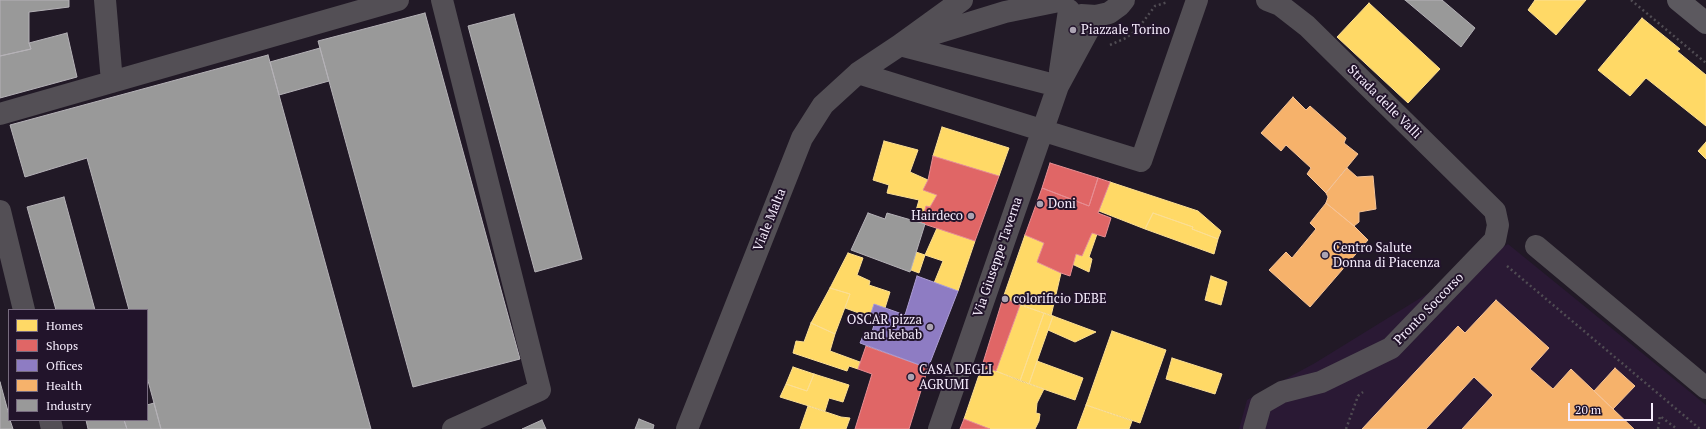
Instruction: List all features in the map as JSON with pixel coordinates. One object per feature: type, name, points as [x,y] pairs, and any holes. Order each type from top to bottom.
[{"type":"main road","points":[[1678,0],[1706,23]]},
{"type":"street","points":[[105,0],[112,82]]},
{"type":"street","points":[[0,114],[398,0]]},
{"type":"street","points":[[442,0],[540,390],[454,429]]},
{"type":"street","name":"Viale Malta","points":[[687,429],[802,138],[823,105],[858,73],[900,45],[962,0]]},
{"type":"street","points":[[1062,4],[1082,16],[1096,16],[1109,13],[1120,6],[1124,0]]},
{"type":"street","points":[[858,73],[1142,161],[1197,0]]},
{"type":"street","name":"Strada delle Valli","points":[[1267,0],[1280,5],[1307,26],[1495,211]]},
{"type":"street","name":"Viale Malta","points":[[900,45],[1005,12],[1062,4]]},
{"type":"street","name":"Via Giuseppe Taverna","points":[[1058,86],[1062,4]]},
{"type":"street","name":"Via Giuseppe Taverna","points":[[939,429],[1058,86],[1096,16]]},
{"type":"street","points":[[900,45],[1058,86]]},
{"type":"street","points":[[0,211],[24,309]]},
{"type":"street","name":"Pronto Soccorso","points":[[1254,429],[1261,404],[1282,392],[1321,382],[1391,348],[1495,240],[1498,224],[1495,211]]},
{"type":"street","points":[[1536,246],[1706,388]]},
{"type":"path","points":[[1630,0],[1706,63]]},
{"type":"path","points":[[1104,49],[1126,38],[1137,30],[1156,6],[1170,2]]},
{"type":"path","points":[[1487,248],[1700,429]]},
{"type":"path","points":[[1658,429],[1660,416],[1677,429]]},
{"type":"shaded area","points":[[1508,244],[1706,405],[1706,429],[1239,429],[1247,400],[1315,363]]},
{"type":"building: Homes","points":[[1535,0],[1586,0],[1556,35],[1528,10]]},
{"type":"building: Homes","points":[[1369,3],[1440,69],[1408,103],[1337,37]]},
{"type":"building: Homes","points":[[1642,18],[1680,49],[1677,51],[1706,75],[1706,126],[1646,78],[1630,96],[1598,70]]},
{"type":"building: Homes","points":[[942,127],[1009,148],[999,176],[933,156]]},
{"type":"building: Homes","points":[[884,141],[918,150],[910,172],[928,180],[923,190],[937,195],[930,207],[926,206],[921,223],[913,221],[919,200],[887,193],[889,185],[873,180]]},
{"type":"building: Homes","points":[[1706,142],[1706,159],[1698,151]]},
{"type":"building: Homes","points":[[1110,182],[1198,211],[1221,231],[1218,239],[1192,229],[1193,227],[1153,213],[1145,229],[1099,211]]},
{"type":"building: Homes","points":[[1153,213],[1193,227],[1192,229],[1218,239],[1214,254],[1145,229]]},
{"type":"building: Homes","points":[[937,228],[975,241],[958,291],[934,283],[943,261],[925,255]]},
{"type":"building: Homes","points":[[1092,233],[1097,234],[1089,257],[1092,259],[1089,272],[1072,264],[1076,254],[1082,256]]},
{"type":"building: Homes","points":[[1025,235],[1044,243],[1037,262],[1061,273],[1051,316],[1003,298]]},
{"type":"building: Homes","points":[[916,252],[925,255],[919,273],[911,270]]},
{"type":"building: Homes","points":[[848,253],[863,258],[857,275],[870,281],[869,285],[890,292],[885,308],[874,304],[870,317],[845,308],[850,294],[830,288]]},
{"type":"building: Homes","points":[[1211,276],[1227,282],[1221,305],[1205,300]]},
{"type":"building: Homes","points":[[830,288],[850,294],[835,334],[811,323]]},
{"type":"building: Homes","points":[[1020,305],[1044,313],[1020,381],[996,371]]},
{"type":"building: Homes","points":[[1044,313],[1053,316],[1029,384],[1020,381]]},
{"type":"building: Homes","points":[[1053,316],[1096,332],[1075,342],[1048,330]]},
{"type":"building: Homes","points":[[811,323],[835,334],[830,351],[860,362],[858,369],[849,366],[847,371],[793,353],[796,341],[804,342]]},
{"type":"building: Homes","points":[[1112,331],[1166,350],[1140,423],[1086,405]]},
{"type":"building: Homes","points":[[1172,358],[1222,374],[1215,394],[1166,379]]},
{"type":"building: Homes","points":[[1037,361],[1083,378],[1075,400],[1029,384]]},
{"type":"building: Homes","points":[[982,366],[1044,389],[1037,403],[1036,413],[1040,414],[1039,421],[1035,429],[990,429],[964,419]]},
{"type":"building: Homes","points":[[793,367],[814,374],[807,391],[786,384]]},
{"type":"building: Homes","points":[[814,374],[849,385],[843,402],[829,398],[825,411],[780,397],[786,384],[807,391]]},
{"type":"building: Homes","points":[[1086,405],[1132,421],[1129,429],[1077,429]]},
{"type":"building: Homes","points":[[808,406],[841,417],[850,418],[846,429],[800,429]]},
{"type":"building: Shops","points":[[933,156],[999,176],[975,241],[921,223],[926,206],[930,207],[937,195],[923,190],[928,180]]},
{"type":"building: Shops","points":[[1050,163],[1098,178],[1089,206],[1042,188]]},
{"type":"building: Shops","points":[[1098,178],[1110,182],[1098,213],[1111,218],[1105,237],[1092,233],[1082,256],[1076,254],[1070,276],[1037,262],[1044,243],[1025,235],[1042,188],[1089,206]]},
{"type":"building: Shops","points":[[1003,298],[1020,305],[996,371],[982,366]]},
{"type":"building: Shops","points":[[866,346],[928,368],[909,429],[855,429],[872,374],[858,369]]},
{"type":"building: Shops","points":[[964,419],[990,429],[960,429]]},
{"type":"building: Offices","points":[[917,276],[958,291],[928,368],[860,343],[863,336],[870,338],[877,315],[871,313],[874,304],[905,315]]},
{"type":"building: Health","points":[[1293,97],[1306,110],[1310,106],[1346,138],[1344,143],[1358,154],[1326,193],[1307,174],[1311,168],[1286,145],[1281,151],[1261,133]]},
{"type":"building: Health","name":"Centro Salute Donna di Piacenza","points":[[1347,168],[1357,177],[1373,176],[1376,209],[1359,212],[1359,222],[1354,226],[1326,203],[1328,197],[1326,193]]},
{"type":"building: Health","name":"Centro Salute Donna di Piacenza","points":[[1326,203],[1354,226],[1368,240],[1310,307],[1269,270],[1286,252],[1292,258],[1316,229],[1310,223]]},
{"type":"building: Health","points":[[1496,300],[1549,348],[1530,369],[1553,389],[1571,369],[1634,429],[1462,429],[1493,395],[1474,377],[1426,429],[1362,429],[1458,326],[1465,333]]},
{"type":"building: Health","points":[[1615,368],[1635,386],[1613,409],[1594,391]]},
{"type":"building: Industry","points":[[0,0],[69,0],[69,7],[29,12],[29,43],[31,49],[0,56]]},
{"type":"building: Industry","points":[[1405,0],[1442,0],[1475,28],[1461,47]]},
{"type":"building: Industry","points":[[425,13],[520,359],[413,387],[318,41]]},
{"type":"building: Industry","points":[[514,14],[582,259],[535,272],[468,26]]},
{"type":"building: Industry","points":[[67,33],[77,77],[0,98],[0,56],[31,49],[29,43]]},
{"type":"building: Industry","points":[[320,48],[329,81],[279,95],[270,62]]},
{"type":"building: Industry","points":[[268,55],[371,429],[161,429],[148,381],[148,309],[129,309],[87,158],[25,177],[10,125]]},
{"type":"building: Industry","points":[[64,197],[95,309],[56,309],[27,207]]},
{"type":"building: Industry","points":[[868,213],[885,219],[887,213],[925,224],[910,272],[851,250]]},
{"type":"building: Industry","points":[[0,382],[8,411],[8,421],[10,421],[13,429],[0,429]]},
{"type":"building: Industry","points":[[154,403],[161,429],[127,429],[124,421],[148,421],[148,405]]},
{"type":"building: Industry","points":[[639,419],[654,425],[653,429],[635,429]]},
{"type":"building: Industry","points":[[542,420],[546,429],[522,429]]},
{"type":"building: Industry","points":[[86,421],[124,421],[127,429],[88,429]]},
{"type":"place","name":"Piazzale Torino","points":[[1073,30]]},
{"type":"place","name":"Doni","points":[[1040,204]]},
{"type":"place","name":"Hairdeco","points":[[971,216]]},
{"type":"place","name":"Centro Salute Donna di Piacenza","points":[[1325,255]]},
{"type":"place","name":"colorificio DEBE","points":[[1005,299]]},
{"type":"place","name":"OSCAR pizza and kebab","points":[[930,327]]},
{"type":"place","name":"CASA DEGLI AGRUMI","points":[[911,377]]}]
